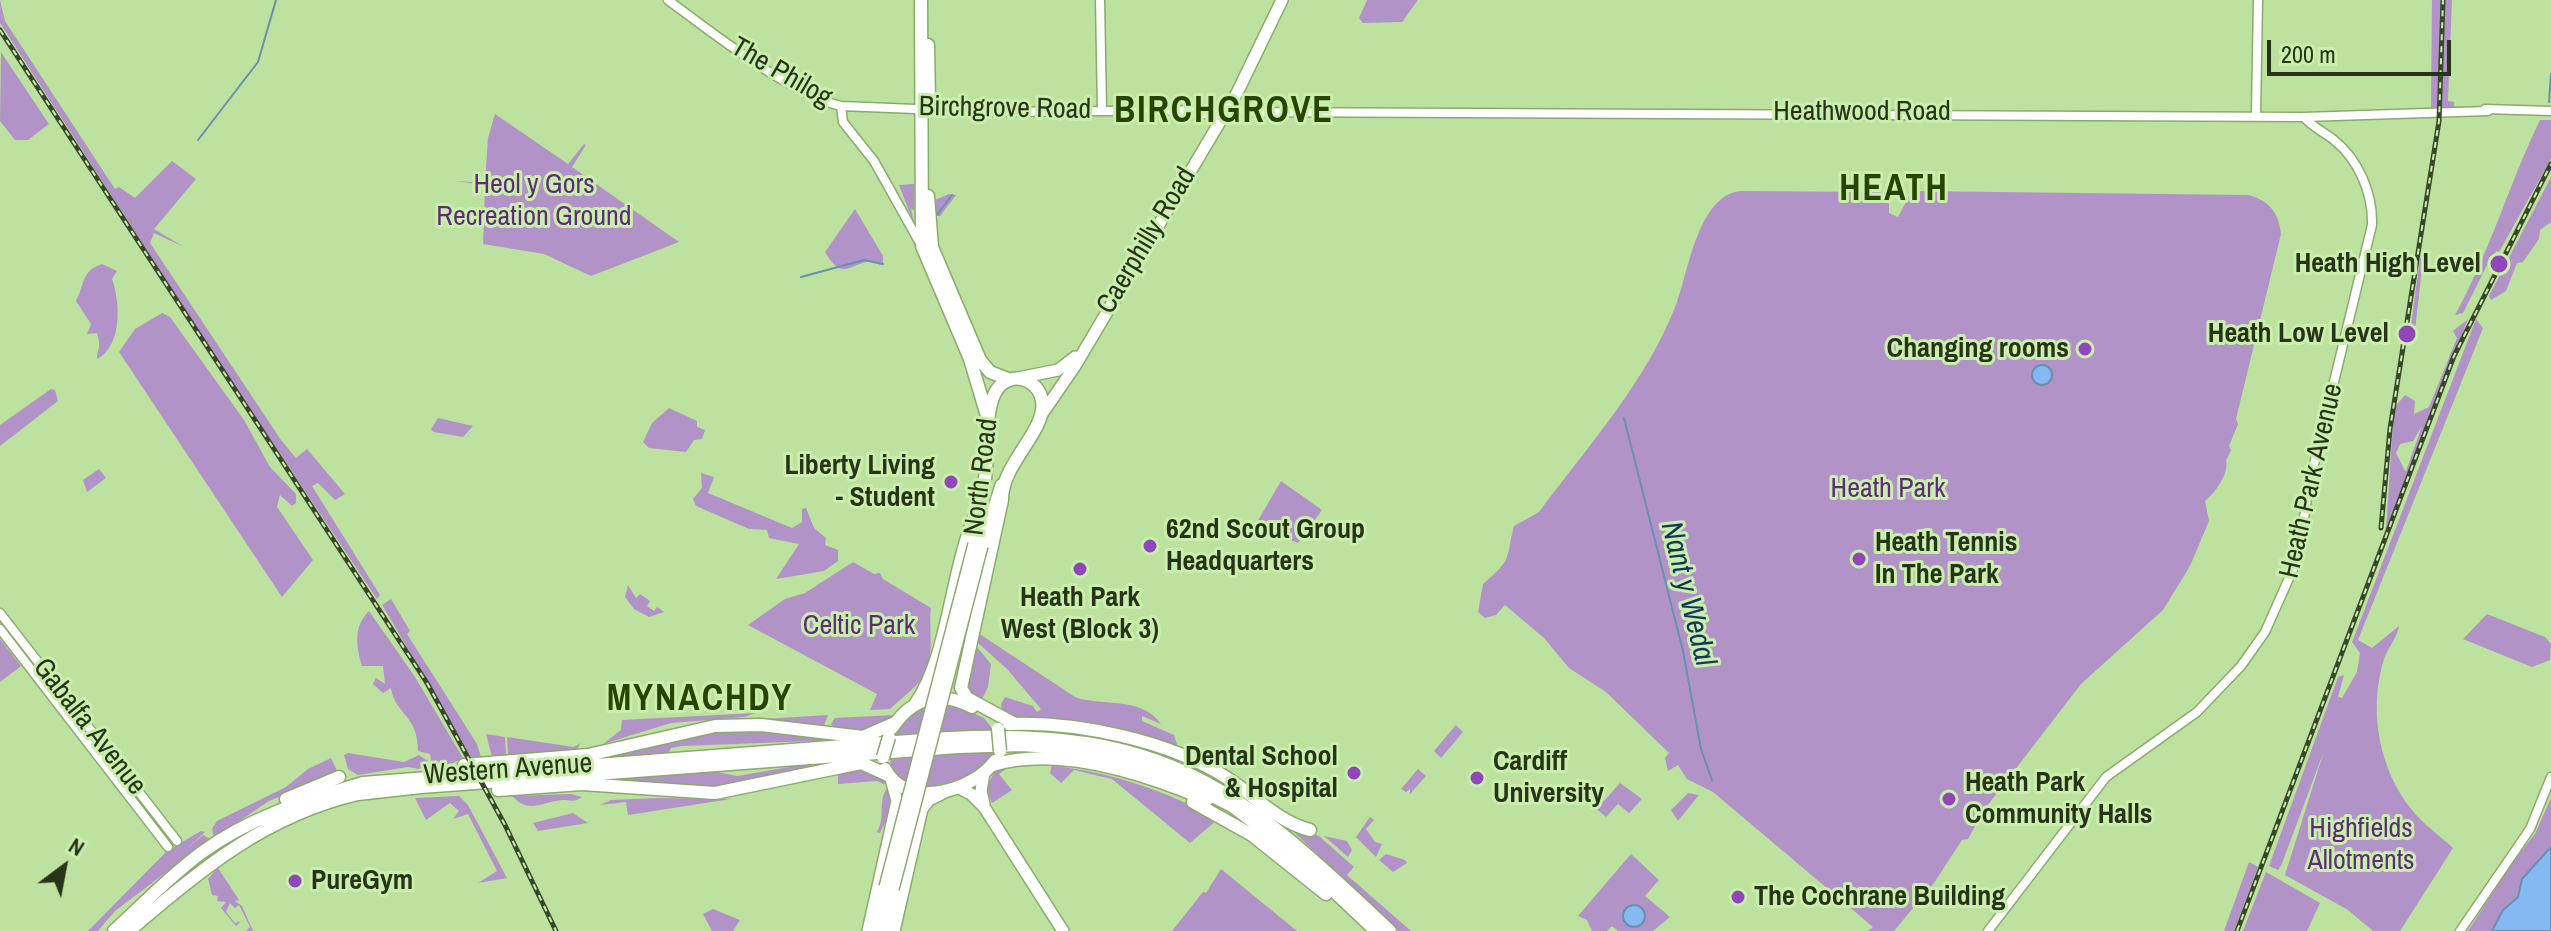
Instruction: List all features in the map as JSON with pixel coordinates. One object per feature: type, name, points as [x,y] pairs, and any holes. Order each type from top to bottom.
[{"type":"highway","points":[[921,0],[920,101],[924,109],[924,183],[920,189],[927,246],[970,359],[988,419]]},
{"type":"highway","points":[[924,109],[929,101],[928,0]]},
{"type":"highway","points":[[927,246],[982,364],[993,373],[1012,378]]},
{"type":"highway","name":"North Road","points":[[978,513],[987,462],[988,419],[995,393],[1012,378],[1029,382],[1038,391],[1042,414],[1001,485]]},
{"type":"highway","points":[[1001,485],[1002,500],[956,682],[957,694],[963,702],[995,723],[1083,729],[1200,761],[1290,823],[1310,830]]},
{"type":"highway","points":[[387,779],[397,773],[588,755],[715,726],[761,725],[872,736],[895,723],[916,703],[929,684],[963,548],[978,513]]},
{"type":"highway","points":[[978,603],[962,691],[970,700],[1015,724]]},
{"type":"highway","points":[[842,735],[873,730],[891,721],[922,688],[931,672]]},
{"type":"highway","points":[[916,703],[937,697],[963,702]]},
{"type":"highway","points":[[890,777],[883,757],[895,723]]},
{"type":"highway","points":[[244,827],[273,806],[344,776],[380,795],[582,784],[701,794],[754,787],[851,764],[870,764],[912,792],[952,788],[973,782],[988,769],[1000,751],[995,723]]},
{"type":"highway","name":"Western Avenue","points":[[129,931],[189,878],[246,838],[387,779],[948,738],[1045,736],[1086,741],[1150,757],[1191,773],[1237,799],[1304,856]]},
{"type":"highway","name":"Western Avenue","points":[[114,931],[202,853],[244,827],[302,801],[366,788],[935,748],[1044,746],[1129,760],[1166,773],[1220,799],[1304,856]]},
{"type":"highway","points":[[1154,747],[1188,762],[1257,804],[1376,931]]},
{"type":"highway","points":[[988,769],[1018,757],[1049,760],[1140,777],[1224,809],[1304,856],[1390,931]]},
{"type":"highway","points":[[1140,777],[1252,835],[1304,874],[1364,931]]},
{"type":"main road","name":"Caerphilly Road","points":[[1042,414],[1075,366],[1078,355],[1228,109],[1282,0]]},
{"type":"main road","points":[[1012,378],[1058,370],[1078,355]]},
{"type":"main road","name":"North Road","points":[[877,931],[978,545],[1001,485]]},
{"type":"main road","name":"North Road","points":[[885,931],[978,545],[978,513]]},
{"type":"main road","points":[[984,807],[981,791],[988,769]]},
{"type":"main road","points":[[868,931],[897,801],[890,777]]},
{"type":"main road","points":[[894,931],[922,809],[929,800],[952,788],[971,794],[984,807],[1063,931]]},
{"type":"street","name":"The Philog","points":[[668,0],[747,56],[824,100],[841,106],[843,122],[874,161],[927,246]]},
{"type":"street","points":[[1100,0],[1102,110]]},
{"type":"street","points":[[2256,114],[2258,0]]},
{"type":"street","name":"Birchgrove Road","points":[[841,106],[1228,109]]},
{"type":"street","name":"Heathwood Road","points":[[1228,109],[2256,114],[2304,117],[2551,111]]},
{"type":"street","name":"Heath Park Avenue","points":[[1988,931],[2098,786],[2127,759],[2185,722],[2229,679],[2265,632],[2295,570],[2309,485],[2369,244],[2372,218],[2365,185],[2354,162],[2340,145],[2304,117]]},
{"type":"street","name":"Gabalfa Avenue","points":[[0,613],[177,841]]},
{"type":"street","name":"Gabalfa Avenue","points":[[0,629],[168,847]]},
{"type":"street","points":[[2460,931],[2527,833],[2551,777]]},
{"type":"green space","points":[[0,0],[5,21],[115,189],[119,187],[135,198],[172,161],[196,179],[154,229],[184,247],[154,233],[150,243],[281,440],[296,458],[307,449],[345,494],[335,500],[318,483],[312,486],[380,595],[377,599],[219,362],[0,23]]},
{"type":"green space","points":[[1367,0],[1418,0],[1402,22],[1363,23],[1359,18]]},
{"type":"green space","points":[[2432,0],[2452,0],[2448,101],[2454,102],[2454,111],[2431,110]]},
{"type":"green space","points":[[1,52],[49,124],[28,140],[15,140],[0,121]]},
{"type":"green space","name":"Heol y Gors Recreation Ground","points":[[495,114],[568,164],[586,145],[572,167],[679,242],[591,276],[544,254],[483,244],[485,185],[454,181],[485,183],[488,138]]},
{"type":"green space","points":[[2540,120],[2551,120],[2551,159],[2499,252],[2496,251],[2493,263],[2489,261],[2463,313],[2455,315],[2479,267]]},
{"type":"green space","points":[[2551,177],[2551,222],[2540,230],[2539,239],[2523,262],[2517,263],[2506,291],[2491,300],[2489,296]]},
{"type":"green space","points":[[914,184],[914,211],[911,208],[914,224],[899,185]]},
{"type":"green space","name":"Heath Park","points":[[1740,191],[1880,192],[1889,204],[1889,213],[1898,217],[1912,191],[2248,195],[2267,204],[2280,226],[2281,234],[2236,419],[2238,424],[2229,446],[2231,450],[2223,477],[2205,501],[2209,521],[2190,566],[2163,610],[2081,684],[1984,810],[1968,839],[1962,840],[1934,883],[1894,931],[1868,931],[1873,927],[1713,792],[1687,779],[1678,765],[1668,771],[1665,758],[1669,753],[1606,692],[1569,668],[1544,638],[1505,605],[1496,615],[1485,618],[1478,612],[1483,584],[1506,558],[1514,526],[1539,512],[1597,437],[1650,358],[1677,302],[1705,219],[1726,196]]},
{"type":"green space","points":[[949,194],[956,195],[940,216],[935,216],[935,200]]},
{"type":"green space","points":[[855,209],[883,256],[883,265],[870,262],[842,269],[825,252]]},
{"type":"green space","points":[[2420,258],[2423,259],[2414,339],[2410,333]]},
{"type":"green space","points":[[102,264],[117,271],[112,279],[118,311],[111,344],[97,359],[97,333],[87,334],[91,324],[76,301],[87,274]]},
{"type":"green space","points":[[162,313],[170,317],[244,420],[270,467],[296,494],[296,503],[292,506],[280,495],[277,507],[313,560],[282,597],[119,352],[135,329]]},
{"type":"green space","points":[[2468,319],[2386,530],[2394,408],[2405,395],[2415,401],[2414,414],[2429,407],[2457,338],[2453,331]],"holes":[[[2422,426],[2406,471],[2396,453],[2400,444],[2413,441]]]},
{"type":"green space","name":"Highfields Allotments","points":[[2476,319],[2483,328],[2358,640],[2372,648],[2399,626],[2379,678],[2377,719],[2384,758],[2391,777],[2412,810],[2453,848],[2400,931],[2373,931],[2348,910],[2285,875],[2324,751],[2281,866],[2278,870],[2269,866],[2338,677],[2344,675],[2338,697],[2342,698],[2357,672],[2360,653],[2352,642]]},
{"type":"green space","points":[[51,389],[55,390],[58,401],[0,446],[0,425]]},
{"type":"green space","points":[[669,408],[697,421],[697,427],[705,430],[702,439],[694,440],[686,452],[649,448],[643,442],[652,423]]},
{"type":"green space","points":[[438,418],[473,426],[463,437],[434,432],[431,429]]},
{"type":"green space","points":[[99,469],[106,478],[87,492],[83,480]]},
{"type":"green space","points":[[701,473],[714,477],[708,493],[792,528],[802,522],[802,509],[806,508],[814,528],[826,538],[825,545],[838,550],[838,561],[824,571],[776,579],[799,544],[769,538],[767,530],[749,529],[696,506],[693,499],[702,488]]},
{"type":"green space","points":[[1281,481],[1322,510],[1298,543],[1256,524]]},
{"type":"green space","name":"Celtic Park","points":[[853,562],[874,574],[880,573],[883,579],[931,608],[927,669],[916,686],[890,709],[870,710],[877,694],[748,625],[785,599],[805,593]]},
{"type":"green space","points":[[628,585],[636,598],[640,594],[650,601],[647,606],[664,612],[649,617],[634,609],[625,597]]},
{"type":"green space","points":[[391,599],[410,631],[407,634],[477,744],[481,757],[471,757],[382,605]]},
{"type":"green space","points":[[369,611],[415,677],[463,758],[447,766],[432,765],[430,754],[418,751],[411,722],[397,704],[391,688],[383,693],[373,684],[376,678],[385,684],[383,666],[362,666],[357,644],[360,624]]},
{"type":"green space","points":[[2487,614],[2545,637],[2551,644],[2550,660],[2532,667],[2463,639]]},
{"type":"green space","points":[[5,627],[8,627],[129,787],[125,787]]},
{"type":"green space","points":[[978,633],[1075,697],[1143,709],[1161,724],[1142,716],[1142,721],[1174,735],[1178,748],[1169,743],[1015,720],[1002,710],[1005,697],[1033,706],[1037,712],[1041,709],[1007,669],[977,642]]},
{"type":"green space","points":[[0,639],[21,666],[0,682]]},
{"type":"green space","points":[[976,646],[991,664],[988,687],[980,703],[967,684]]},
{"type":"green space","points":[[946,701],[984,718],[994,731],[937,734]]},
{"type":"green space","points":[[928,702],[920,735],[895,737],[908,716]]},
{"type":"green space","points":[[756,713],[744,717],[671,723],[603,744],[621,730],[622,720]]},
{"type":"green space","points":[[828,715],[823,728],[764,719]]},
{"type":"green space","points":[[895,715],[862,732],[833,728],[831,724],[835,718]]},
{"type":"green space","points":[[1456,725],[1463,732],[1441,758],[1434,751]]},
{"type":"green space","points":[[763,730],[839,740],[682,746],[671,748],[668,754],[587,760],[704,731]]},
{"type":"green space","points":[[486,734],[505,737],[506,756],[492,757]]},
{"type":"green space","points":[[507,737],[574,747],[581,743],[576,750],[508,756]]},
{"type":"green space","points":[[995,750],[994,755],[969,778],[924,788],[933,753]]},
{"type":"green space","points":[[348,753],[404,762],[419,755],[428,761],[419,769],[408,767],[358,775],[348,769],[344,755]]},
{"type":"green space","points":[[915,753],[907,786],[891,771],[890,756]]},
{"type":"green space","points":[[331,758],[338,773],[269,801],[214,838],[212,829],[217,821],[286,787],[308,769]]},
{"type":"green space","points":[[843,760],[768,779],[699,789],[582,780],[707,770],[737,776]]},
{"type":"green space","points":[[1016,762],[1031,763],[1010,766],[999,774],[1012,790],[992,803],[986,788],[995,771]]},
{"type":"green space","points":[[864,766],[879,774],[886,785],[877,781],[838,784],[838,772]]},
{"type":"green space","points":[[1052,766],[1104,775],[1157,791],[1210,815],[1237,831],[1217,820],[1190,843],[1112,779],[1074,770],[1061,783],[1050,773]]},
{"type":"green space","points":[[1418,769],[1426,776],[1410,794],[1410,789],[1406,792],[1401,789]]},
{"type":"green space","points":[[1620,783],[1642,799],[1629,813],[1618,804],[1606,817],[1593,806],[1600,798],[1604,801]]},
{"type":"green space","points":[[888,787],[892,804],[880,833],[877,832]]},
{"type":"green space","points":[[1688,793],[1699,795],[1678,821],[1671,810]]},
{"type":"green space","points":[[571,794],[582,797],[575,801],[531,806],[518,802],[512,796]]},
{"type":"green space","points":[[459,796],[468,805],[507,878],[478,883],[497,871],[468,814],[453,819],[459,811],[450,803],[426,820],[415,798]]},
{"type":"green space","points":[[2551,798],[2551,931],[2468,931],[2513,861],[2535,834]]},
{"type":"green space","points":[[731,799],[628,815],[626,802],[600,805],[611,800]]},
{"type":"green space","points":[[573,813],[588,823],[538,831],[533,823]]},
{"type":"green space","points":[[1370,817],[1374,820],[1366,829],[1375,842],[1382,844],[1376,857],[1356,837]]},
{"type":"green space","points":[[1298,829],[1319,836],[1354,867],[1347,875],[1411,931],[1398,931],[1295,833]]},
{"type":"green space","points":[[201,831],[205,832],[186,849],[203,835],[210,839],[115,911],[98,931],[88,931],[167,851]]},
{"type":"green space","points":[[1324,836],[1347,841],[1352,850],[1348,857]]},
{"type":"green space","points":[[1386,854],[1407,863],[1393,872],[1379,860]]},
{"type":"green space","points":[[1631,854],[1659,880],[1645,896],[1670,917],[1653,931],[1618,931],[1612,926],[1607,931],[1592,931],[1587,920],[1578,916]]},
{"type":"green space","points":[[2249,862],[2258,867],[2234,931],[2224,931]]},
{"type":"green space","points":[[218,868],[239,900],[235,901],[242,906],[253,931],[246,931],[250,927],[239,905],[235,908],[230,903],[226,912],[235,923],[241,921],[236,926],[221,908],[226,902],[217,901],[218,896],[212,895],[208,879]]},
{"type":"green space","points":[[1221,869],[1297,931],[1172,931],[1203,892],[1206,893]]},
{"type":"green space","points":[[2266,872],[2320,903],[2307,931],[2243,931]]},
{"type":"green space","points":[[713,909],[740,920],[733,931],[712,931],[703,914]]},
{"type":"water","points":[[2042,365],[2049,368],[2052,375],[2049,382],[2042,385],[2035,382],[2032,375],[2035,368]]},
{"type":"water","points":[[2551,847],[2551,931],[2492,931],[2503,910],[2518,897],[2522,879]]},
{"type":"water","points":[[1634,905],[1645,916],[1634,927],[1623,916]]},
{"type":"waterway","points":[[198,140],[258,62],[276,0]]},
{"type":"waterway","points":[[2549,102],[2551,74]]},
{"type":"waterway","points":[[936,216],[952,195]]},
{"type":"waterway","points":[[801,277],[864,260],[883,264]]},
{"type":"waterway","name":"Nant y Wedal","points":[[1624,418],[1683,651],[1701,749],[1712,780]]},
{"type":"railway","points":[[2381,528],[2390,429],[2439,121],[2443,0]]},
{"type":"railway","points":[[0,30],[427,683],[505,825],[556,931]]},
{"type":"railway","points":[[2237,931],[2454,356],[2551,164]]},
{"type":"place","name":"Heath High Level","points":[[2499,264]]},
{"type":"place","name":"Heath Low Level","points":[[2407,334]]},
{"type":"place","name":"Changing rooms","points":[[2085,349]]},
{"type":"place","name":"Liberty Living - Student","points":[[951,482]]},
{"type":"place","name":"62nd Scout Group Headquarters","points":[[1150,546]]},
{"type":"place","name":"Heath Tennis In The Park","points":[[1859,559]]},
{"type":"place","name":"Heath Park West (Block 3)","points":[[1080,569]]},
{"type":"place","name":"Dental School & Hospital","points":[[1354,773]]},
{"type":"place","name":"Cardiff University","points":[[1477,778]]},
{"type":"place","name":"Heath Park Community Halls","points":[[1949,799]]},
{"type":"place","name":"PureGym","points":[[295,881]]},
{"type":"place","name":"The Cochrane Building","points":[[1738,897]]},
{"type":"district","name":"BIRCHGROVE","points":[[1224,112]]},
{"type":"district","name":"HEATH","points":[[1894,190]]},
{"type":"district","name":"MYNACHDY","points":[[700,700]]}]
